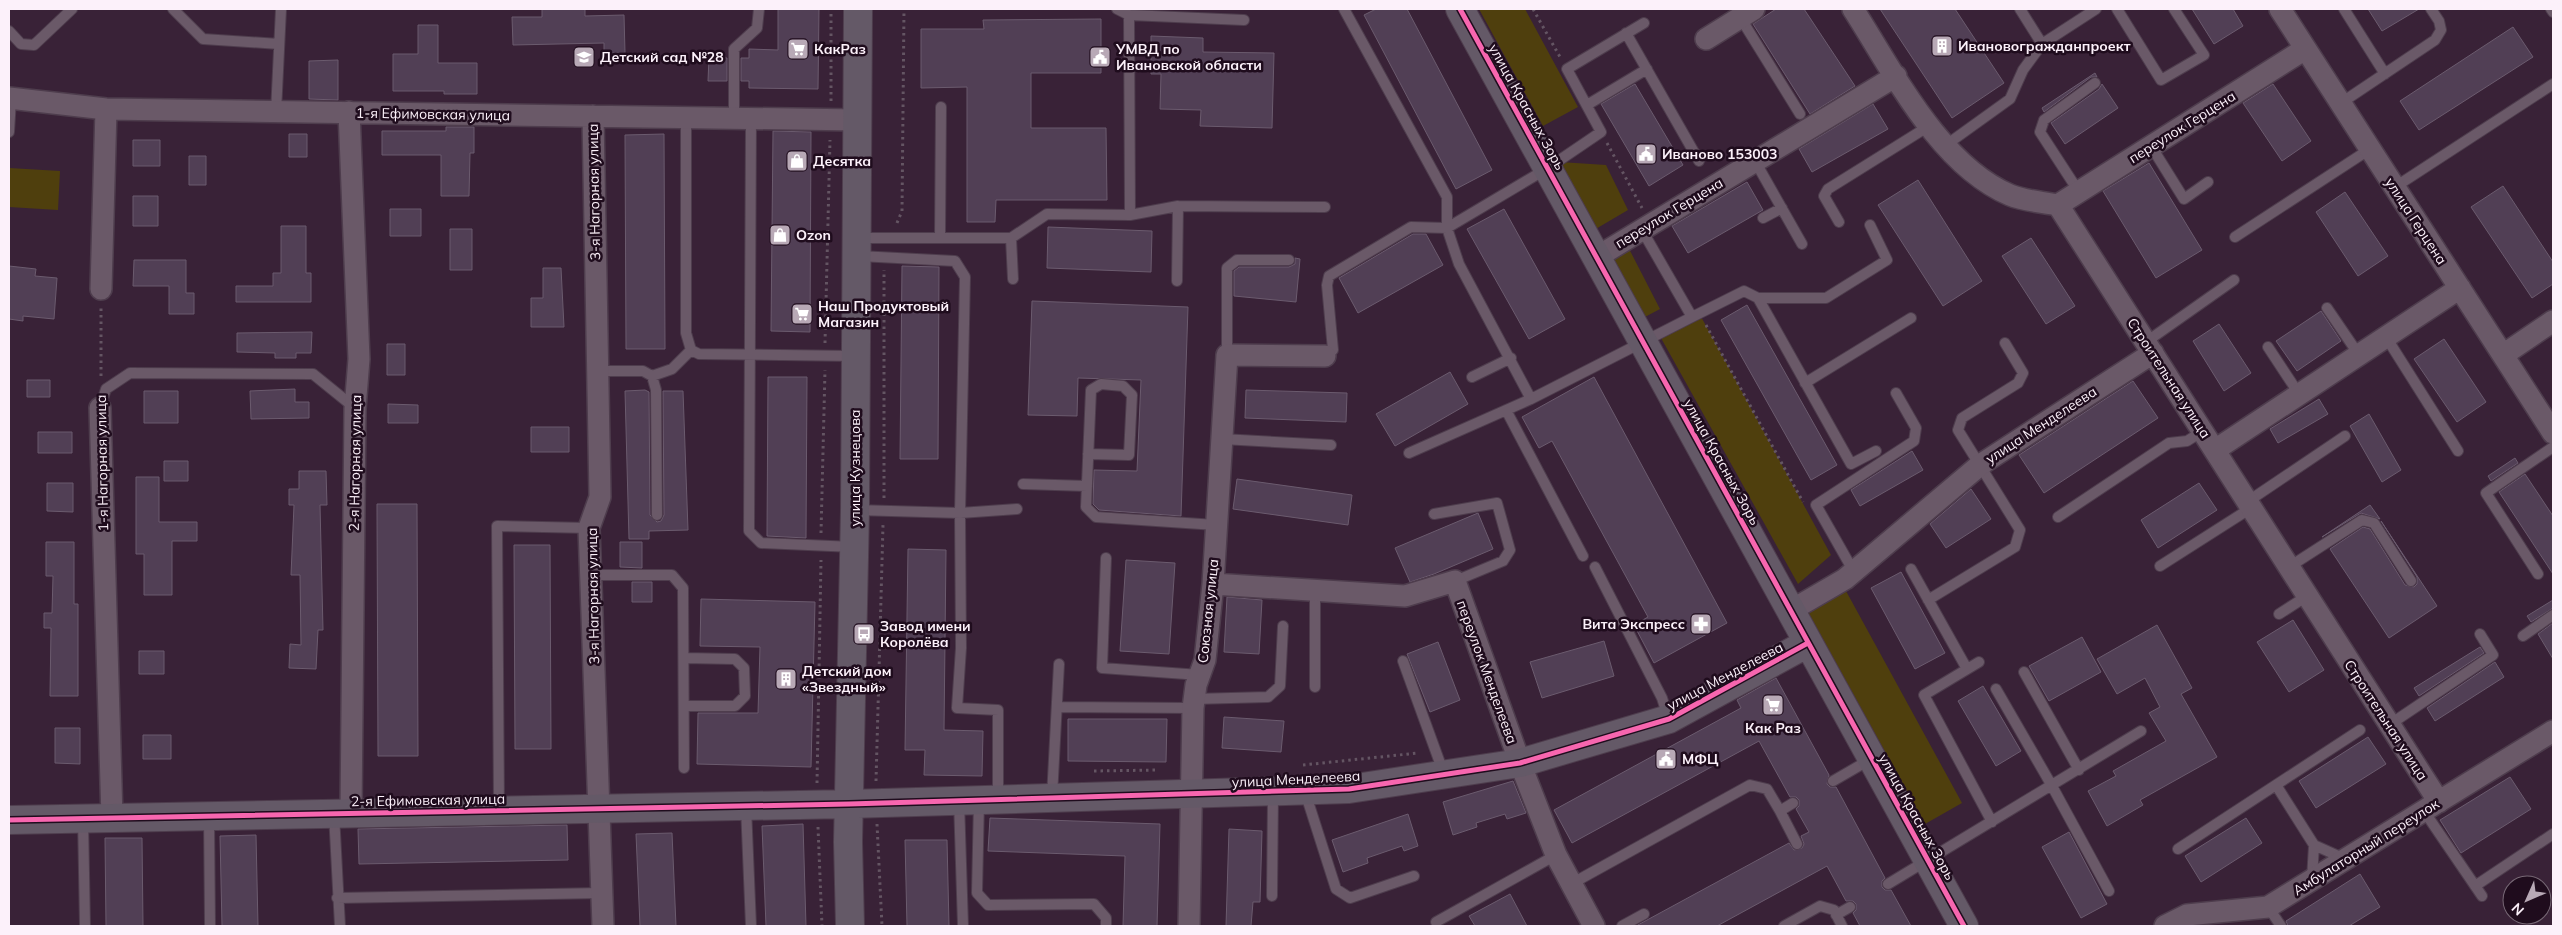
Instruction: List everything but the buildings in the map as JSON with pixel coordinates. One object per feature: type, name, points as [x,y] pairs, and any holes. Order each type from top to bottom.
[{"type":"street","name":"улица Кузнецова","points":[[850,926],[849,804],[856,510],[858,9]]},
{"type":"street","name":"улица Красных Зорь","points":[[1460,9],[1964,926]]},
{"type":"street","points":[[1853,9],[1929,126],[1968,170],[2011,195],[2058,205]]},
{"type":"street","name":"улица Герцена","points":[[2280,9],[2553,433]]},
{"type":"street","points":[[1706,39],[1747,13]]},
{"type":"street","name":"переулок Герцена","points":[[2058,205],[2306,49]]},
{"type":"street","name":"переулок Герцена","points":[[1597,257],[1896,76]]},
{"type":"street","name":"1-я Ефимовская улица","points":[[10,99],[106,109],[857,120]]},
{"type":"street","points":[[101,289],[106,109]]},
{"type":"street","name":"2-я Нагорная улица","points":[[342,813],[359,359],[349,112]]},
{"type":"street","name":"3-я Нагорная улица","points":[[593,116],[600,497],[590,528],[603,926]]},
{"type":"street","name":"Строительная улица","points":[[2058,205],[2389,725],[2432,806]]},
{"type":"street","points":[[2214,450],[2460,288]]},
{"type":"street","points":[[2503,355],[2553,321]]},
{"type":"street","name":"улица Менделеева","points":[[1790,611],[1845,579],[1980,465],[2149,347]]},
{"type":"street","points":[[1227,355],[1325,356]]},
{"type":"street","name":"Союзная улица","points":[[1190,926],[1191,786],[1194,703],[1205,660],[1213,584],[1227,355]]},
{"type":"street","name":"1-я Нагорная улица","points":[[100,408],[112,818]]},
{"type":"street","points":[[1213,584],[1405,596],[1455,581]]},
{"type":"street","name":"переулок Менделеева","points":[[1455,581],[1520,763],[1556,855],[1594,926]]},
{"type":"street","name":"улица Менделеева","points":[[849,804],[879,787],[979,800],[1052,798],[1191,786],[1273,792],[1302,778],[1349,789],[1441,763],[1520,763],[1669,719],[1808,644]]},
{"type":"street","name":"Амбулаторный переулок","points":[[2165,926],[2187,915],[2268,907],[2553,731]]},
{"type":"street","name":"2-я Ефимовская улица","points":[[9,820],[849,804]]},
{"type":"lane","points":[[9,31],[22,44],[34,45],[72,9]]},
{"type":"lane","points":[[173,9],[202,39],[279,44]]},
{"type":"lane","points":[[276,112],[281,9]]},
{"type":"lane","points":[[759,9],[758,28],[734,49],[742,118],[749,353],[749,531],[761,543],[855,547]]},
{"type":"lane","points":[[1117,9],[1128,15],[1244,20]]},
{"type":"lane","points":[[1357,9],[1345,12],[1447,197],[1447,228],[1460,264],[1531,399]]},
{"type":"lane","points":[[2020,9],[2042,44]]},
{"type":"lane","points":[[1946,146],[2010,99],[2023,70],[2042,44],[2096,9]]},
{"type":"lane","points":[[2117,9],[2161,80],[2204,55],[2174,9]]},
{"type":"lane","points":[[2344,9],[2385,74]]},
{"type":"lane","points":[[2341,104],[2434,40],[2441,30],[2439,21],[2431,9]]},
{"type":"lane","points":[[2439,21],[2441,9]]},
{"type":"lane","points":[[1747,13],[1800,114]]},
{"type":"lane","points":[[1128,15],[1130,215]]},
{"type":"lane","points":[[1325,356],[1333,350],[1327,285],[1329,276],[1411,227],[1447,228],[1548,168],[1602,132],[1566,69],[1644,23]]},
{"type":"lane","points":[[1626,33],[1699,161]]},
{"type":"lane","points":[[1587,105],[1647,69]]},
{"type":"lane","points":[[2079,192],[2040,132],[2044,120],[2095,83]]},
{"type":"lane","points":[[2395,188],[2553,84]]},
{"type":"lane","points":[[9,132],[10,99]]},
{"type":"lane","points":[[940,237],[941,107]]},
{"type":"lane","points":[[686,118],[686,334],[691,350],[699,354],[749,353],[856,356]]},
{"type":"lane","points":[[1840,222],[1824,196],[1828,189],[1929,126]]},
{"type":"lane","points":[[2151,146],[2184,199],[2208,182]]},
{"type":"lane","points":[[2235,237],[2370,149]]},
{"type":"lane","points":[[1755,161],[1802,244]]},
{"type":"lane","points":[[856,247],[892,238],[1011,238],[1047,214],[1130,215],[1178,206],[1325,207]]},
{"type":"lane","points":[[1177,281],[1178,206]]},
{"type":"lane","points":[[1763,218],[1782,208]]},
{"type":"lane","points":[[1409,453],[1531,399],[1602,364],[1642,341],[1744,292],[1758,298],[1826,298],[1887,260],[1870,225]]},
{"type":"lane","points":[[1647,227],[1696,315]]},
{"type":"lane","points":[[1011,238],[1013,279]]},
{"type":"lane","points":[[856,247],[884,257],[955,262],[965,277],[960,512],[960,648],[957,708],[998,710],[979,800],[963,926]]},
{"type":"lane","points":[[1227,355],[1227,268],[1237,260],[1288,260]]},
{"type":"lane","points":[[2149,347],[2234,280]]},
{"type":"lane","points":[[1758,298],[1850,464],[1876,451]]},
{"type":"lane","points":[[2327,308],[2359,355]]},
{"type":"lane","points":[[1805,383],[1911,318]]},
{"type":"lane","points":[[2386,337],[2458,451]]},
{"type":"lane","points":[[1928,600],[2015,547],[2020,530],[1958,430],[1962,418],[2018,383],[2023,373],[2005,343]]},
{"type":"lane","points":[[2268,347],[2299,394]]},
{"type":"lane","points":[[652,376],[672,369],[691,350]]},
{"type":"lane","points":[[1472,378],[1510,358]]},
{"type":"lane","points":[[598,371],[643,371],[652,376],[656,390],[656,515]]},
{"type":"lane","points":[[100,408],[106,389],[130,373],[313,374],[356,409]]},
{"type":"lane","points":[[1088,454],[1129,455],[1132,395],[1123,386],[1100,384],[1091,390],[1088,454],[1086,507],[1096,517],[1216,525]]},
{"type":"lane","points":[[1854,572],[1816,506],[1914,441],[1916,428],[1896,393]]},
{"type":"lane","points":[[1506,410],[1583,556]]},
{"type":"lane","points":[[2058,516],[2169,443],[2187,441],[2203,431]]},
{"type":"lane","points":[[2160,566],[2345,436]]},
{"type":"lane","points":[[1222,439],[1331,445]]},
{"type":"lane","points":[[2538,574],[2486,493],[2553,447]]},
{"type":"lane","points":[[1023,484],[1087,486]]},
{"type":"lane","points":[[1434,514],[1496,503],[1510,550],[1503,561],[1455,581]]},
{"type":"lane","points":[[856,510],[960,512],[1017,509]]},
{"type":"lane","points":[[2289,567],[2362,520],[2374,523],[2411,581]]},
{"type":"lane","points":[[499,810],[497,526],[590,528]]},
{"type":"lane","points":[[1106,558],[1102,668],[1200,675]]},
{"type":"lane","points":[[1595,567],[1662,698],[1669,719]]},
{"type":"lane","points":[[1910,569],[1967,669]]},
{"type":"lane","points":[[591,575],[672,575],[683,588],[684,768]]},
{"type":"lane","points":[[1315,590],[1315,686]]},
{"type":"lane","points":[[2279,614],[2307,596]]},
{"type":"lane","points":[[2522,636],[2553,615]]},
{"type":"lane","points":[[1057,707],[1194,703],[1268,697],[1280,686],[1283,626]]},
{"type":"lane","points":[[2389,725],[2493,655],[2480,634]]},
{"type":"lane","points":[[684,658],[735,659],[744,668],[746,696],[735,706],[684,706]]},
{"type":"lane","points":[[1403,661],[1441,763]]},
{"type":"lane","points":[[1979,662],[1924,695],[1992,822]]},
{"type":"lane","points":[[1052,798],[1059,664]]},
{"type":"lane","points":[[2024,672],[2078,770]]},
{"type":"lane","points":[[1996,688],[2109,891]]},
{"type":"lane","points":[[2178,849],[2360,730]]},
{"type":"lane","points":[[1888,884],[1929,861],[2141,731]]},
{"type":"lane","points":[[1832,781],[1872,758]]},
{"type":"lane","points":[[1302,778],[1336,889],[1350,898],[1414,876]]},
{"type":"lane","points":[[1571,884],[1750,785],[1768,789],[1797,844]]},
{"type":"lane","points":[[2276,785],[2314,845],[2346,860]]},
{"type":"lane","points":[[1272,896],[1273,792]]},
{"type":"lane","points":[[979,800],[977,893],[988,905],[1094,904],[1106,918],[1106,926]]},
{"type":"lane","points":[[1780,811],[1793,803]]},
{"type":"lane","points":[[746,805],[751,926]]},
{"type":"lane","points":[[2432,806],[2482,896]]},
{"type":"lane","points":[[340,926],[337,898],[342,813]]},
{"type":"lane","points":[[209,816],[210,926]]},
{"type":"lane","points":[[83,818],[84,926]]},
{"type":"lane","points":[[2475,886],[2553,834]]},
{"type":"lane","points":[[2312,881],[2314,845]]},
{"type":"lane","points":[[1435,925],[1556,855]]},
{"type":"lane","points":[[337,898],[601,893]]},
{"type":"lane","points":[[1784,926],[1820,906],[1834,910],[1842,926]]},
{"type":"lane","points":[[1836,915],[1850,907]]},
{"type":"lane","points":[[2268,907],[2280,926]]},
{"type":"lane","points":[[1622,926],[1644,914]]},
{"type":"path","points":[[822,926],[816,804],[831,9]]},
{"type":"path","points":[[892,238],[902,211],[904,9]]},
{"type":"path","points":[[1533,9],[1566,69]]},
{"type":"path","points":[[1602,132],[1647,227]]},
{"type":"path","points":[[882,926],[879,787],[884,511],[884,257]]},
{"type":"path","points":[[1696,315],[1803,503]]},
{"type":"path","points":[[1302,778],[1441,763]]},
{"type":"path","points":[[1093,771],[1153,769],[1191,786]]},
{"type":"shaded area","points":[[1479,9],[1525,9],[1578,107],[1543,126]]},
{"type":"shaded area","points":[[1560,162],[1606,165],[1628,210],[1594,230]]},
{"type":"shaded area","points":[[9,168],[60,171],[58,210],[9,207]]},
{"type":"shaded area","points":[[1624,239],[1660,309],[1643,318],[1606,249]]},
{"type":"shaded area","points":[[1699,313],[1831,555],[1798,584],[1661,338]]},
{"type":"shaded area","points":[[1846,591],[1962,803],[1925,824],[1808,612]]},
{"type":"cycle path","points":[[1460,9],[1964,926]]},
{"type":"cycle path","points":[[9,820],[849,804],[1349,789],[1520,763],[1669,719],[1808,643]]},
{"type":"place","name":"Ивановогражданпроект","points":[[1942,46]]},
{"type":"place","name":"КакРаз","points":[[798,49]]},
{"type":"place","name":"Детский сад №28","points":[[584,57]]},
{"type":"place","name":"УМВД по Ивановской области","points":[[1100,57]]},
{"type":"place","name":"Иваново 153003","points":[[1646,154]]},
{"type":"place","name":"Десятка","points":[[797,161]]},
{"type":"place","name":"Ozon","points":[[780,235]]},
{"type":"place","name":"Наш Продуктовый Магазин","points":[[802,314]]},
{"type":"place","name":"Вита Экспресс","points":[[1701,624]]},
{"type":"place","name":"Завод имени Королёва","points":[[864,634]]},
{"type":"place","name":"Детский дом «Звездный»","points":[[786,679]]},
{"type":"place","name":"Как Раз","points":[[1773,705]]},
{"type":"place","name":"МФЦ","points":[[1666,759]]}]
